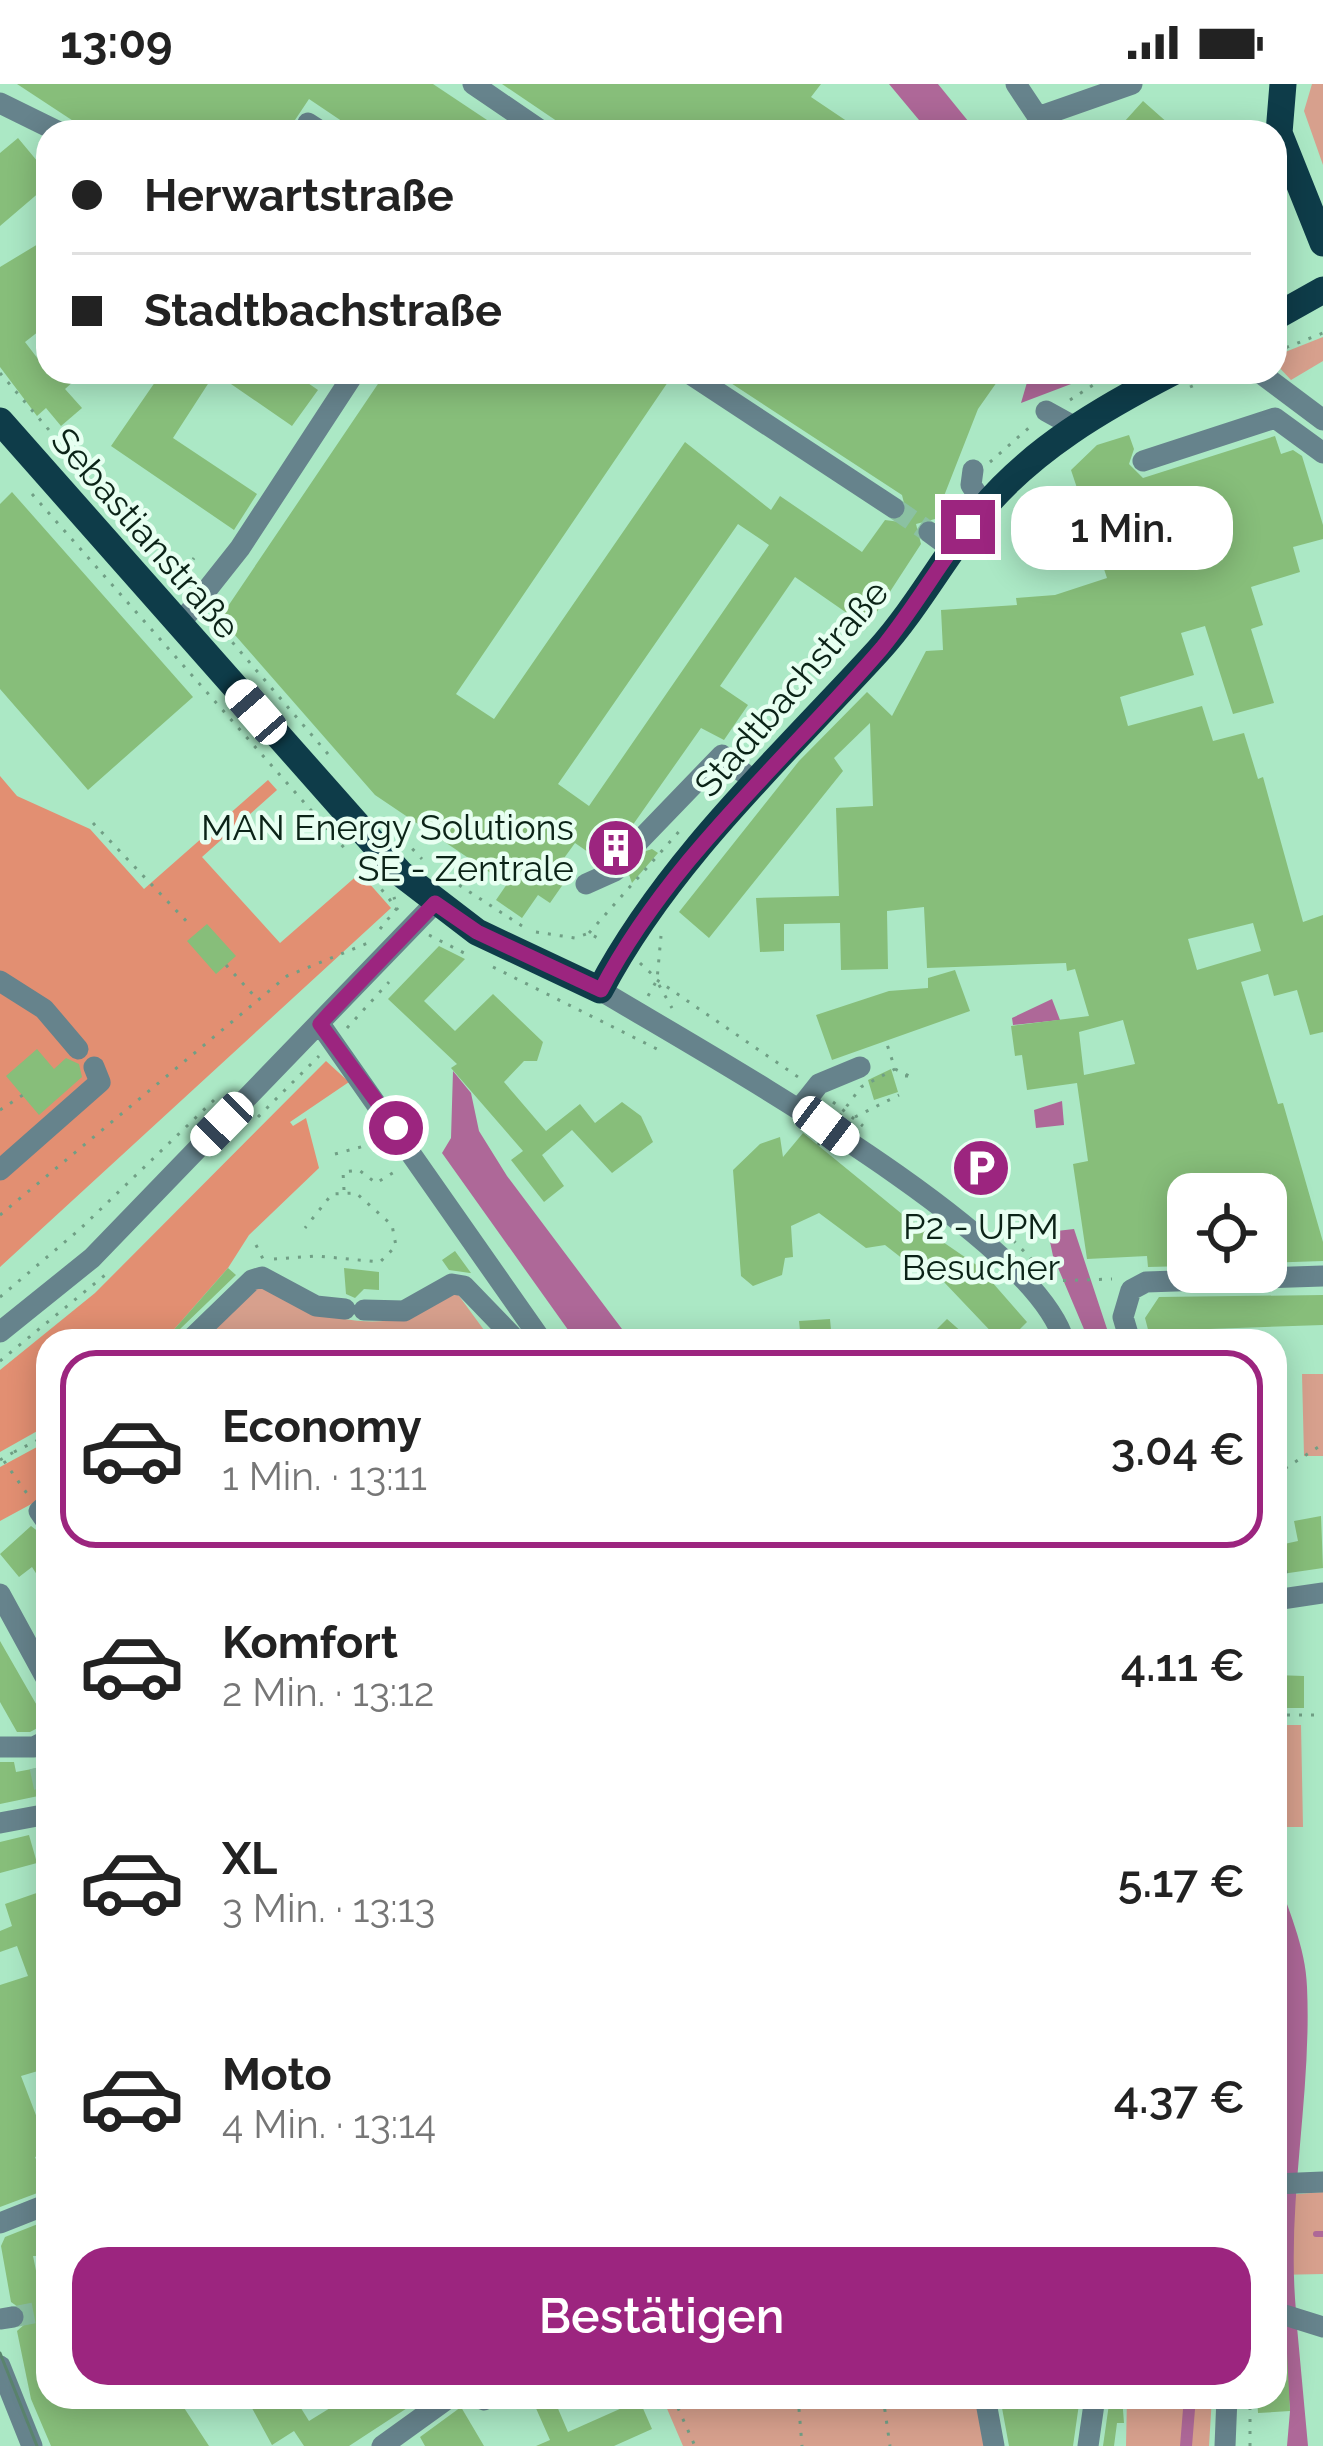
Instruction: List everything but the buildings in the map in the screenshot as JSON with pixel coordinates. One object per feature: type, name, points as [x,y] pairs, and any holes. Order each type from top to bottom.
[{"type":"main road","points":[[1281,120],[1283,84]]},
{"type":"main road","points":[[1287,149],[1317,211],[1323,243]]},
{"type":"main road","points":[[1287,310],[1323,290]]},
{"type":"main road","points":[[1287,323],[1323,310]]},
{"type":"main road","name":"Stadtbachstraße","points":[[601,990],[626,942],[756,782],[883,646],[940,540],[976,487],[1152,384]]},
{"type":"main road","name":"Sebastianstraße","points":[[0,421],[436,916],[601,990]]},
{"type":"street","points":[[473,84],[513,120]]},
{"type":"street","points":[[1016,84],[1040,120]]},
{"type":"street","points":[[1052,120],[1132,84]]},
{"type":"street","points":[[0,103],[36,121]]},
{"type":"street","points":[[179,625],[240,548],[347,384]]},
{"type":"street","points":[[705,384],[893,508]]},
{"type":"street","points":[[1275,384],[1323,420]]},
{"type":"street","points":[[1048,412],[1076,427]]},
{"type":"street","points":[[1143,461],[1275,418],[1323,453]]},
{"type":"street","points":[[639,841],[722,755],[756,782]]},
{"type":"street","points":[[586,884],[615,871]]},
{"type":"street","points":[[0,1332],[92,1258],[327,1032],[436,916]]},
{"type":"street","points":[[0,981],[44,1009],[78,1049]]},
{"type":"street","points":[[601,990],[800,1108],[1014,1264],[1046,1301],[1059,1329]]},
{"type":"street","points":[[327,1032],[534,1329]]},
{"type":"street","points":[[0,1170],[86,1100],[100,1082],[94,1067]]},
{"type":"street","points":[[800,1108],[819,1084],[860,1067]]},
{"type":"street","points":[[1126,1329],[1123,1317],[1131,1290],[1146,1282],[1323,1276]]},
{"type":"street","points":[[201,1329],[252,1280],[262,1277],[316,1306],[354,1310],[404,1311],[452,1284],[464,1286],[505,1329]]},
{"type":"street","points":[[1287,1598],[1323,1593]]},
{"type":"street","points":[[0,1594],[36,1660]]},
{"type":"street","points":[[0,1747],[36,1751]]},
{"type":"street","points":[[0,1823],[36,1809]]},
{"type":"street","points":[[0,2224],[36,2209]]},
{"type":"street","points":[[1287,2315],[1323,2327]]},
{"type":"street","points":[[0,2366],[7,2407],[32,2446]]},
{"type":"street","points":[[382,2446],[433,2409]]},
{"type":"street","points":[[987,2409],[994,2446]]},
{"type":"street","points":[[1088,2446],[1093,2409]]},
{"type":"street","points":[[1225,2446],[1227,2409]]},
{"type":"path","points":[[1287,347],[1323,333]]},
{"type":"path","points":[[976,487],[1000,450],[1094,384]]},
{"type":"path","points":[[28,489],[338,840]]},
{"type":"path","points":[[186,569],[194,558]]},
{"type":"path","name":"Stadtbachstraße","points":[[426,863],[530,931],[557,937],[589,933],[696,812]]},
{"type":"path","points":[[93,823],[190,925]]},
{"type":"path","points":[[356,956],[397,908],[393,899]]},
{"type":"path","points":[[421,946],[431,936],[436,916]]},
{"type":"path","points":[[431,936],[472,956]]},
{"type":"path","points":[[0,1214],[287,976],[370,942]]},
{"type":"path","points":[[657,980],[659,944]]},
{"type":"path","points":[[489,964],[666,1053]]},
{"type":"path","points":[[226,965],[259,1000]]},
{"type":"path","points":[[650,969],[666,1001]]},
{"type":"path","points":[[327,1032],[390,980]]},
{"type":"path","points":[[886,1042],[895,1070],[907,1076]]},
{"type":"path","points":[[831,1151],[816,1142],[861,1087],[895,1070]]},
{"type":"path","points":[[0,1111],[26,1093]]},
{"type":"path","points":[[853,1118],[899,1095]]},
{"type":"path","points":[[0,1297],[79,1230],[215,1100]]},
{"type":"path","points":[[335,1154],[383,1140]]},
{"type":"path","points":[[344,1192],[343,1172],[359,1170],[376,1184],[391,1177]]},
{"type":"path","points":[[256,1264],[317,1256],[380,1262],[396,1246],[392,1226],[356,1193],[332,1194],[305,1228]]},
{"type":"path","points":[[256,1245],[263,1261]]},
{"type":"path","points":[[1061,1279],[1093,1278]]},
{"type":"path","points":[[36,1441],[2,1461],[36,1502]]},
{"type":"path","points":[[1287,1467],[1323,1444]]},
{"type":"path","points":[[1287,1715],[1323,1715]]},
{"type":"path","points":[[679,2409],[694,2446]]},
{"type":"path","points":[[799,2409],[802,2446]]},
{"type":"path","points":[[885,2409],[890,2446]]},
{"type":"path","points":[[1250,2409],[1250,2446]]},
{"type":"shaded area","points":[[889,84],[938,84],[967,120],[919,120]]},
{"type":"shaded area","points":[[1312,84],[1323,84],[1323,165],[1304,111]]},
{"type":"shaded area","points":[[1323,337],[1323,361],[1291,380],[1287,351]]},
{"type":"shaded area","points":[[1027,384],[1071,384],[1021,403]]},
{"type":"shaded area","points":[[0,776],[17,796],[90,829],[144,889],[268,780],[277,790],[202,857],[280,943],[360,873],[391,908],[0,1267]]},
{"type":"shaded area","points":[[1052,999],[1060,1020],[1013,1025],[1012,1018]]},
{"type":"shaded area","points":[[326,1061],[349,1082],[290,1122],[293,1126],[306,1118],[319,1168],[249,1235],[228,1268],[175,1329],[51,1329],[95,1293]]},
{"type":"shaded area","points":[[453,1071],[471,1093],[479,1131],[507,1176],[622,1329],[567,1329],[442,1153],[451,1138]]},
{"type":"shaded area","points":[[1062,1101],[1064,1125],[1036,1128],[1034,1110]]},
{"type":"shaded area","points":[[1074,1229],[1107,1329],[1084,1329],[1053,1256],[1048,1232]]},
{"type":"shaded area","points":[[258,1284],[309,1309],[365,1321],[410,1316],[454,1289],[483,1329],[213,1329]]},
{"type":"shaded area","points":[[36,1341],[36,1432],[0,1452],[0,1370]]},
{"type":"shaded area","points":[[1302,1374],[1323,1374],[1323,1456],[1304,1456]]},
{"type":"shaded area","points":[[36,1448],[36,1502],[0,1521],[0,1467]]},
{"type":"shaded area","points":[[1287,1725],[1301,1725],[1303,1827],[1287,1827]]},
{"type":"shaded area","points":[[1287,1905],[1306,1972],[1308,2028],[1294,2230],[1296,2311],[1287,2308]]},
{"type":"shaded area","points":[[1323,2192],[1323,2274],[1287,2275],[1287,2195]]},
{"type":"shaded area","points":[[1287,2323],[1297,2327],[1308,2446],[1287,2446]]},
{"type":"shaded area","points":[[667,2409],[980,2409],[988,2446],[683,2446]]},
{"type":"shaded area","points":[[1127,2409],[1211,2409],[1209,2446],[1126,2446]]},
{"type":"shaded area","points":[[1183,2409],[1195,2409],[1192,2446],[1180,2446]]},
{"type":"waterway","points":[[1316,2234],[1323,2234]]},
{"type":"tunnel","points":[[894,508],[929,532]]},
{"type":"tunnel","points":[[615,871],[639,841]]},
{"type":"tunnel","points":[[13,2317],[36,2313]]},
{"type":"tram line","points":[[0,2353],[37,2446]]},
{"type":"place","name":"MAN Energy Solutions SE - Zentrale","points":[[616,848]]},
{"type":"place","name":"P2 - UPM Besucher","points":[[981,1168]]},
{"type":"route","points":[[396,1128],[320,1024],[329,1014],[435,903],[513,951],[601,990],[626,942],[663,894],[756,782],[883,646],[968,527]]}]
